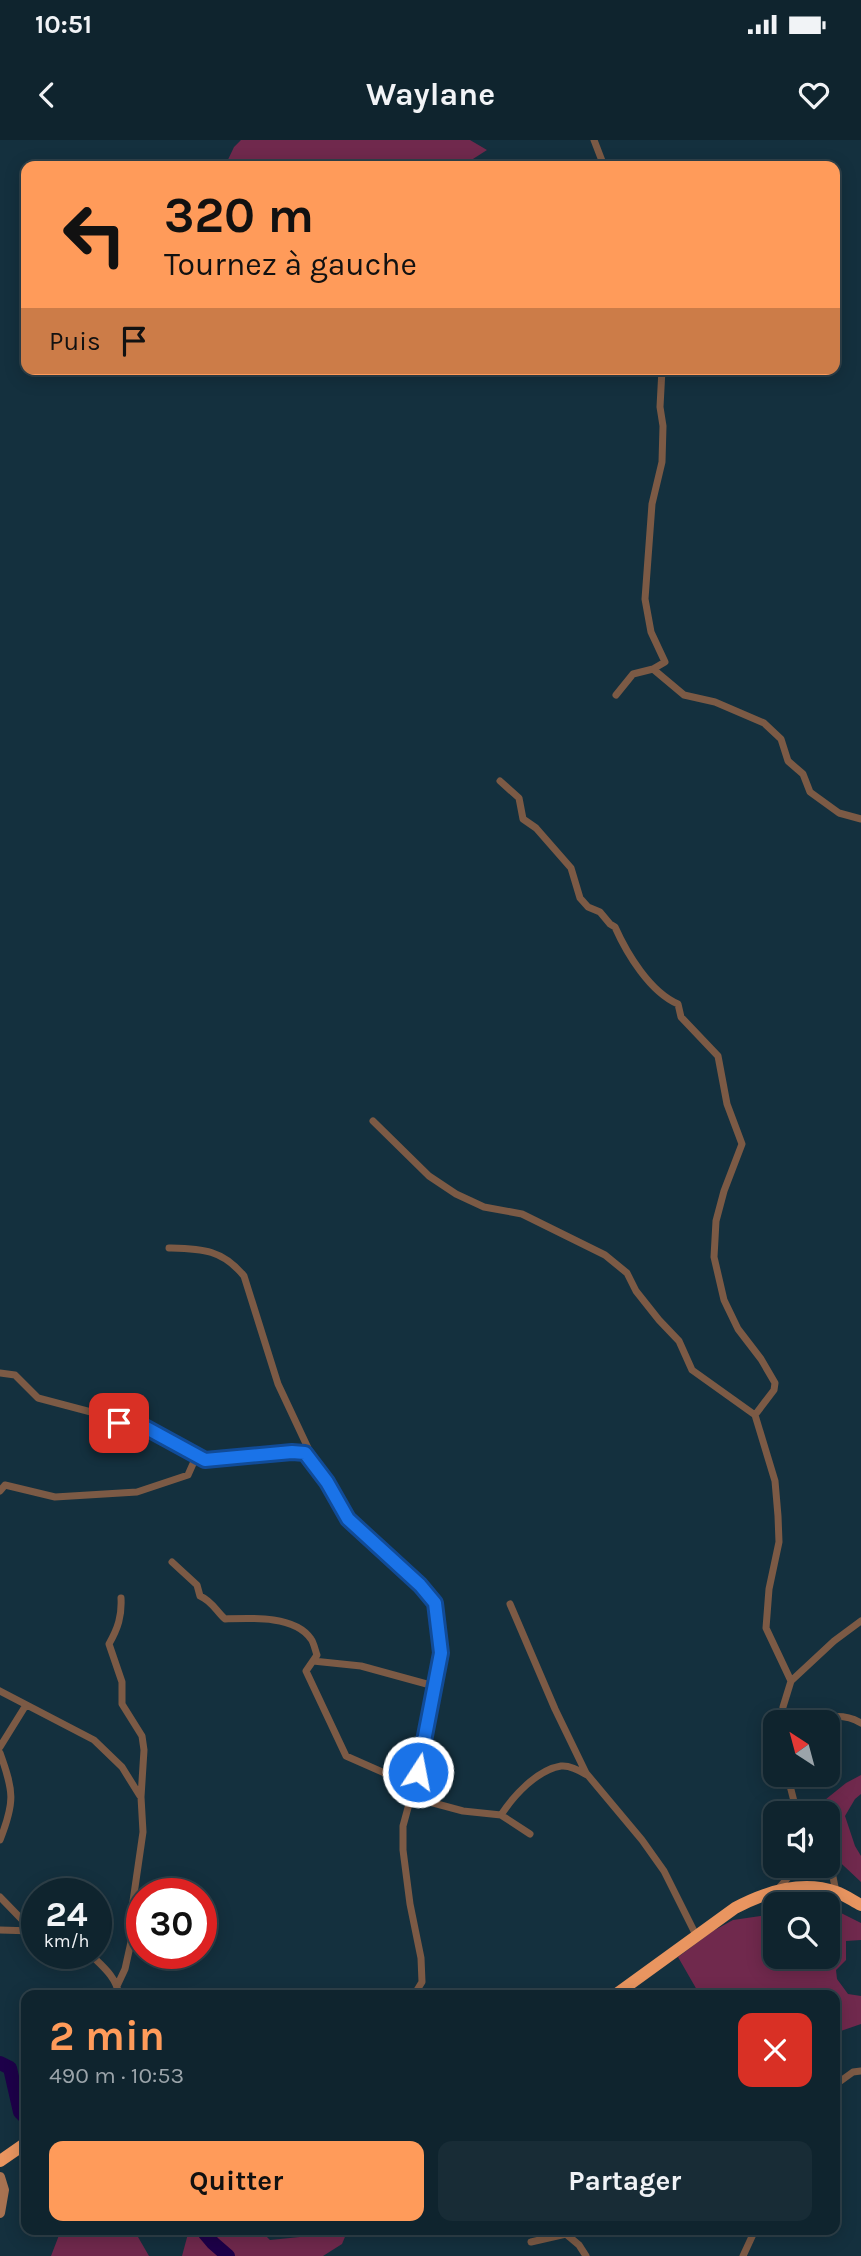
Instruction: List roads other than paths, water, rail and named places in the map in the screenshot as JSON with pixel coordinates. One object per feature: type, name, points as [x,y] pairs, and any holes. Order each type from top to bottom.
[{"type":"highway","points":[[622,1990],[734,1908],[776,1890],[806,1888],[836,1892]]},
{"type":"highway","points":[[840,1894],[861,1905]]},
{"type":"highway","points":[[0,2161],[21,2147]]},
{"type":"street","points":[[594,140],[602,161]]},
{"type":"street","points":[[616,695],[633,674],[653,669],[665,662],[650,632],[645,599],[652,504],[662,462],[662,375]]},
{"type":"street","points":[[653,669],[684,695],[715,702],[764,723],[781,739],[788,761],[803,774],[810,792],[839,813],[861,819]]},
{"type":"street","points":[[500,781],[519,797],[523,819],[537,828],[571,868],[580,898],[615,927],[627,954],[665,999],[678,1004],[681,1017],[718,1056],[727,1104],[742,1144],[716,1221],[714,1257],[724,1300],[738,1329],[775,1383],[774,1390],[755,1415]]},
{"type":"street","points":[[373,1121],[429,1176],[456,1194],[484,1207],[522,1214],[605,1255],[627,1273],[636,1291],[679,1341],[692,1370],[755,1415],[775,1481],[778,1516],[779,1542],[769,1589],[765,1628],[791,1681]]},
{"type":"street","points":[[169,1248],[196,1248],[217,1253],[233,1263],[244,1276],[278,1384],[316,1465],[348,1519],[420,1585],[435,1603],[441,1653],[414,1786],[403,1826],[403,1850],[410,1905],[421,1958],[422,1982],[417,1990]]},
{"type":"street","points":[[0,1373],[15,1375],[38,1398],[91,1412],[119,1423],[130,1419],[205,1460],[292,1452],[305,1453],[316,1465]]},
{"type":"street","points":[[0,1491],[5,1485],[55,1497],[137,1492],[188,1475],[196,1457]]},
{"type":"street","points":[[172,1562],[197,1585],[200,1596],[210,1600],[216,1611],[225,1619],[275,1620],[299,1628],[311,1639],[317,1655],[306,1671],[346,1756],[414,1786]]},
{"type":"street","points":[[117,1986],[125,1969],[131,1942],[132,1908],[143,1832],[141,1797],[144,1750],[142,1736],[122,1704],[122,1682],[109,1644],[119,1627],[121,1598]]},
{"type":"street","points":[[510,1604],[555,1709],[588,1775],[664,1871],[696,1935]]},
{"type":"street","points":[[783,1710],[791,1681],[834,1641],[861,1621]]},
{"type":"street","points":[[313,1661],[360,1666],[434,1686]]},
{"type":"street","points":[[0,1691],[94,1740],[122,1767],[141,1797]]},
{"type":"street","points":[[0,1747],[26,1705]]},
{"type":"street","points":[[840,1717],[861,1723]]},
{"type":"street","points":[[0,1753],[9,1779],[12,1804],[0,1840]]},
{"type":"street","points":[[501,1815],[512,1798],[551,1770],[563,1765],[588,1775]]},
{"type":"street","points":[[411,1797],[463,1811],[501,1815],[530,1834]]},
{"type":"street","points":[[776,1890],[787,1878]]},
{"type":"street","points":[[833,1878],[836,1892]]},
{"type":"street","points":[[0,1897],[21,1918]]},
{"type":"street","points":[[0,1930],[21,1931]]},
{"type":"street","points":[[106,1969],[118,1990]]},
{"type":"street","points":[[840,2081],[853,2072],[861,2071]]},
{"type":"street","points":[[0,2177],[4,2190],[0,2213]]},
{"type":"street","points":[[531,2242],[562,2235]]},
{"type":"street","points":[[567,2235],[579,2245],[586,2256]]},
{"type":"street","points":[[743,2256],[753,2235]]},
{"type":"waterway","points":[[0,2063],[10,2068],[21,2113]]},
{"type":"waterway","points":[[206,2235],[228,2256]]}]
